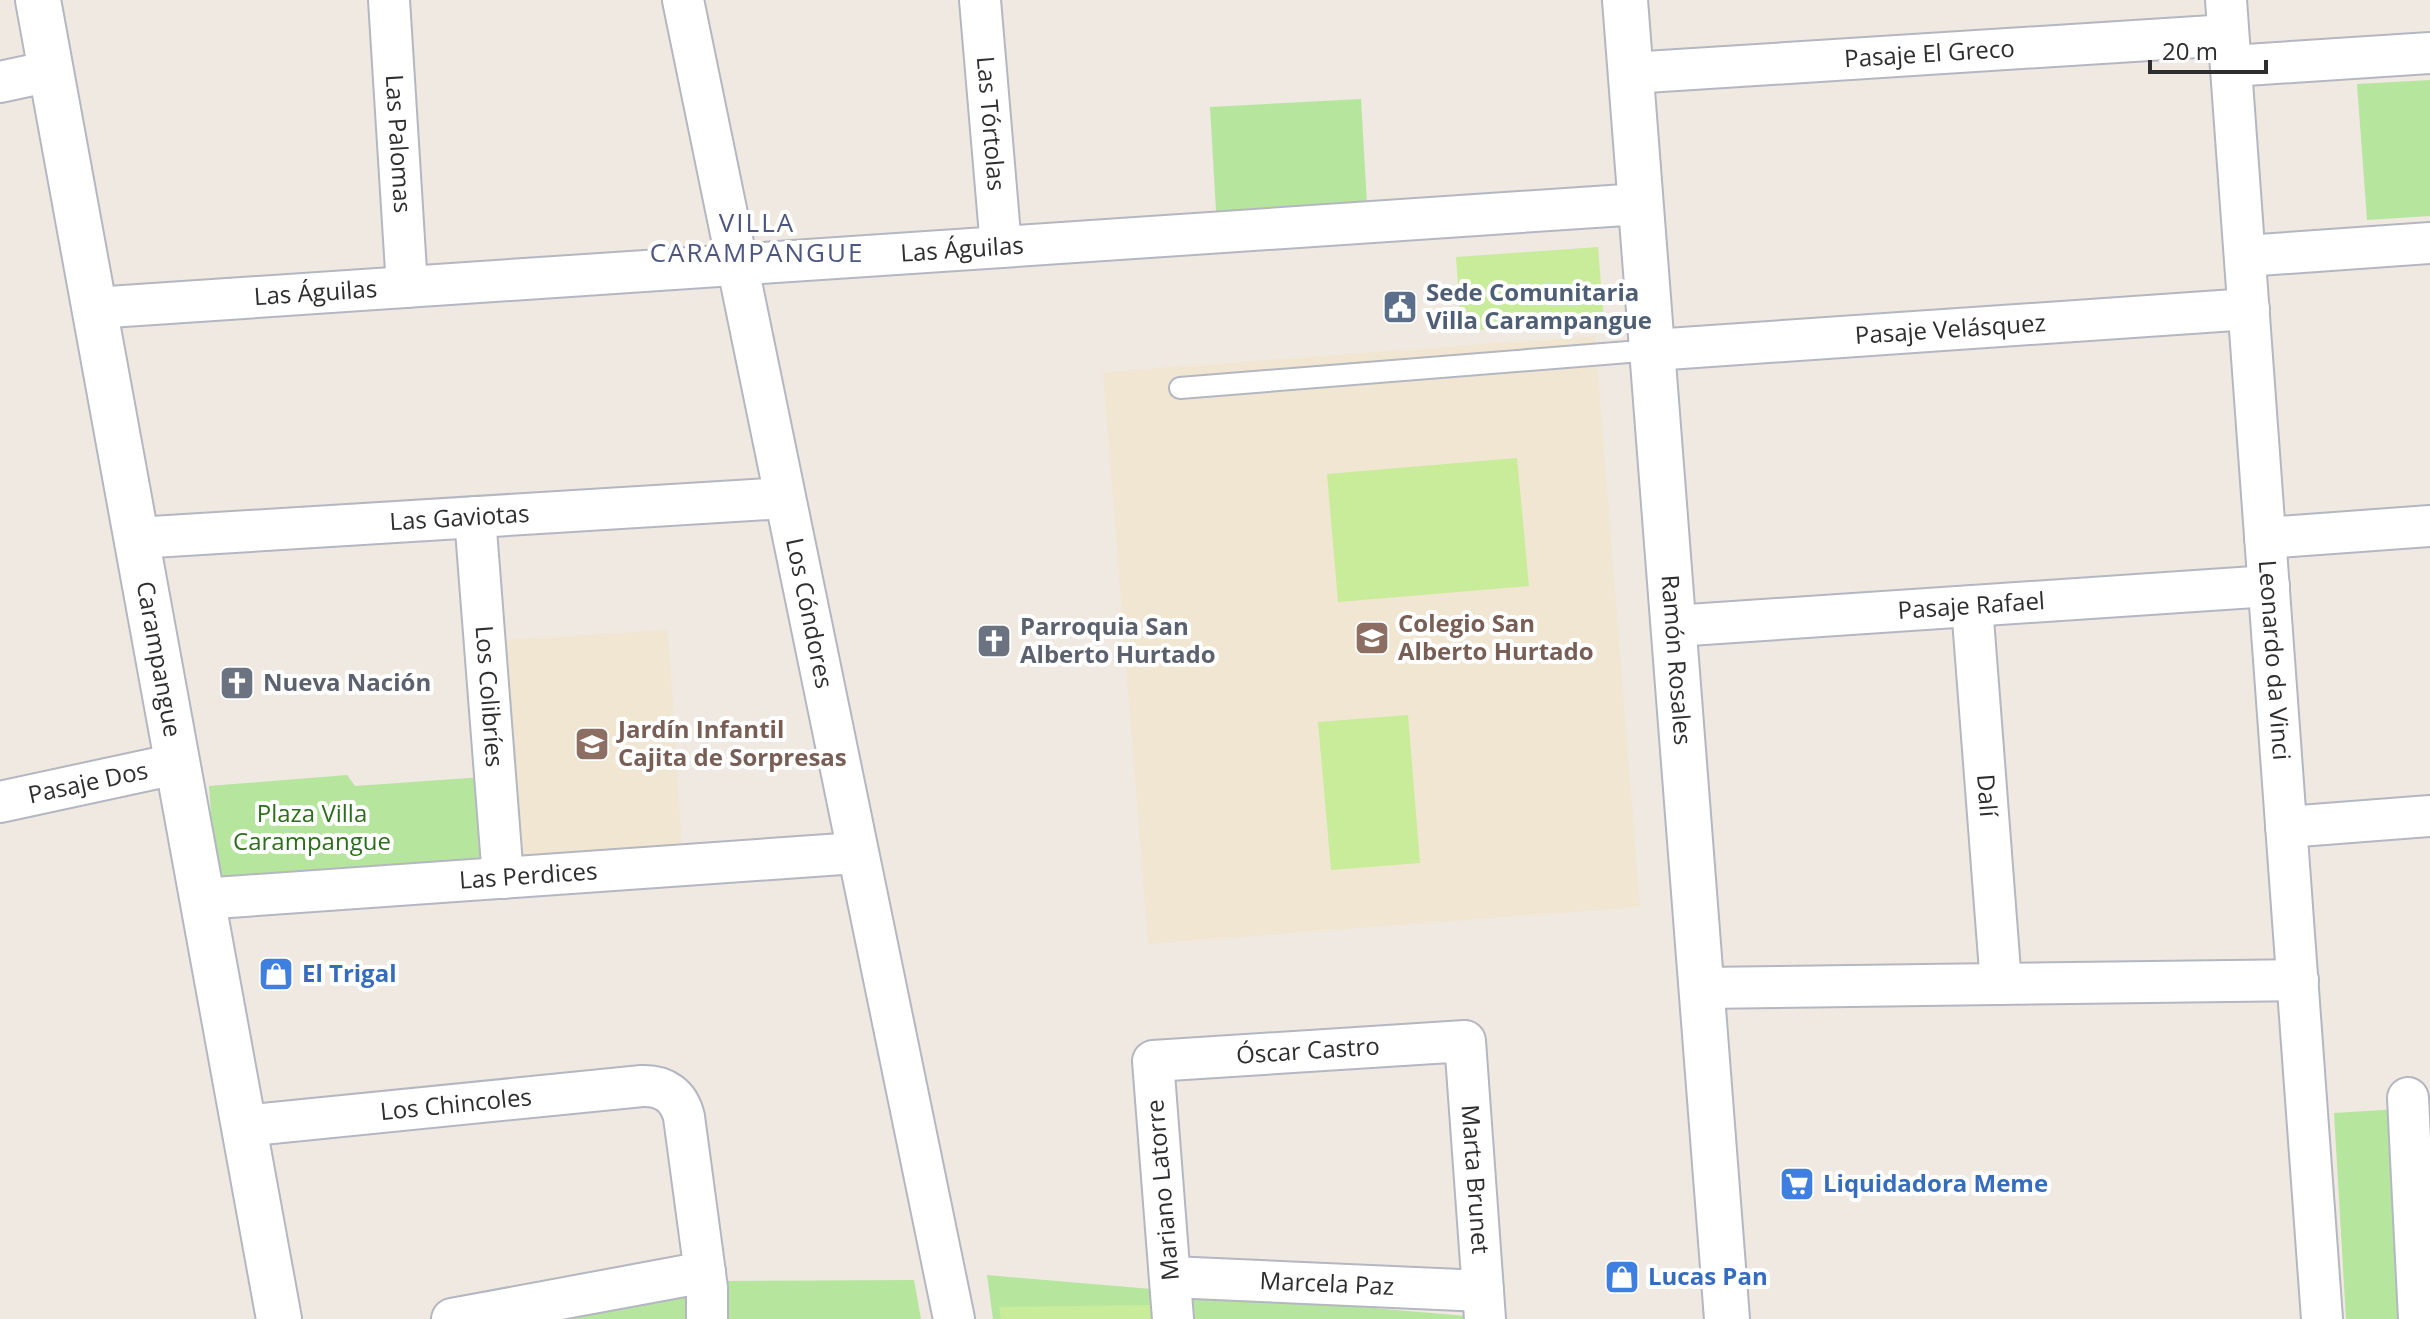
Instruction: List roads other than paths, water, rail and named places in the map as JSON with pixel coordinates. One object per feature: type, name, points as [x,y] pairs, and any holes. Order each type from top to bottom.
[{"type":"street","name":"Carampangue","points":[[38,0],[279,1319]]},
{"type":"street","name":"Las Palomas","points":[[389,0],[407,287]]},
{"type":"street","name":"Los Cóndores","points":[[683,0],[954,1319]]},
{"type":"street","name":"Las Tórtolas","points":[[980,0],[1001,247]]},
{"type":"street","name":"Ramón Rosales","points":[[1625,0],[1727,1319]]},
{"type":"street","name":"Pasaje El Greco","points":[[1630,73],[2228,34],[2430,53]]},
{"type":"street","name":"Leonardo da Vinci","points":[[2228,34],[2322,1319]]},
{"type":"street","points":[[0,82],[51,71]]},
{"type":"street","name":"Las Águilas","points":[[94,308],[1640,204]]},
{"type":"street","points":[[2245,256],[2430,243]]},
{"type":"street","name":"Pasaje Velásquez","points":[[1653,350],[2249,309]]},
{"type":"street","name":"Las Gaviotas","points":[[136,538],[784,498]]},
{"type":"street","name":"Los Colibríes","points":[[475,517],[503,878]]},
{"type":"street","points":[[2265,538],[2430,526]]},
{"type":"street","name":"Pasaje Rafael","points":[[1674,626],[2269,586]]},
{"type":"street","name":"Dalí","points":[[1972,606],[2001,984]]},
{"type":"street","name":"Pasaje Dos","points":[[0,802],[176,764]]},
{"type":"street","points":[[2286,827],[2430,816]]},
{"type":"street","name":"Las Perdices","points":[[201,899],[856,853]]},
{"type":"street","points":[[1701,988],[2298,980]]},
{"type":"street","name":"Óscar Castro","points":[[1153,1061],[1465,1041]]},
{"type":"street","name":"Marta Brunet","points":[[1465,1041],[1484,1305]]},
{"type":"street","name":"Mariano Latorre","points":[[1153,1061],[1173,1319]]},
{"type":"street","name":"Los Chincoles","points":[[243,1126],[642,1086],[669,1093],[677,1099],[684,1117],[705,1272]]},
{"type":"street","points":[[2408,1098],[2419,1319]]},
{"type":"street","points":[[452,1319],[705,1272],[707,1319]]},
{"type":"street","name":"Marcela Paz","points":[[1171,1277],[1484,1305]]},
{"type":"lane","points":[[1180,388],[1653,350]]},
{"type":"place","name":"Sede Comunitaria Villa Carampangue","points":[[1400,307]]},
{"type":"place","name":"Colegio San Alberto Hurtado","points":[[1372,638]]},
{"type":"place","name":"Parroquia San Alberto Hurtado","points":[[994,641]]},
{"type":"place","name":"Nueva Nación","points":[[237,683]]},
{"type":"place","name":"Jardín Infantil Cajita de Sorpresas","points":[[592,744]]},
{"type":"place","name":"El Trigal","points":[[276,974]]},
{"type":"place","name":"Liquidadora Meme","points":[[1797,1184]]},
{"type":"place","name":"Lucas Pan","points":[[1622,1277]]},
{"type":"district","name":"VILLA CARAMPANGUE","points":[[757,238]]},
{"type":"park label","name":"Plaza Villa Carampangue","points":[[312,828]]}]
